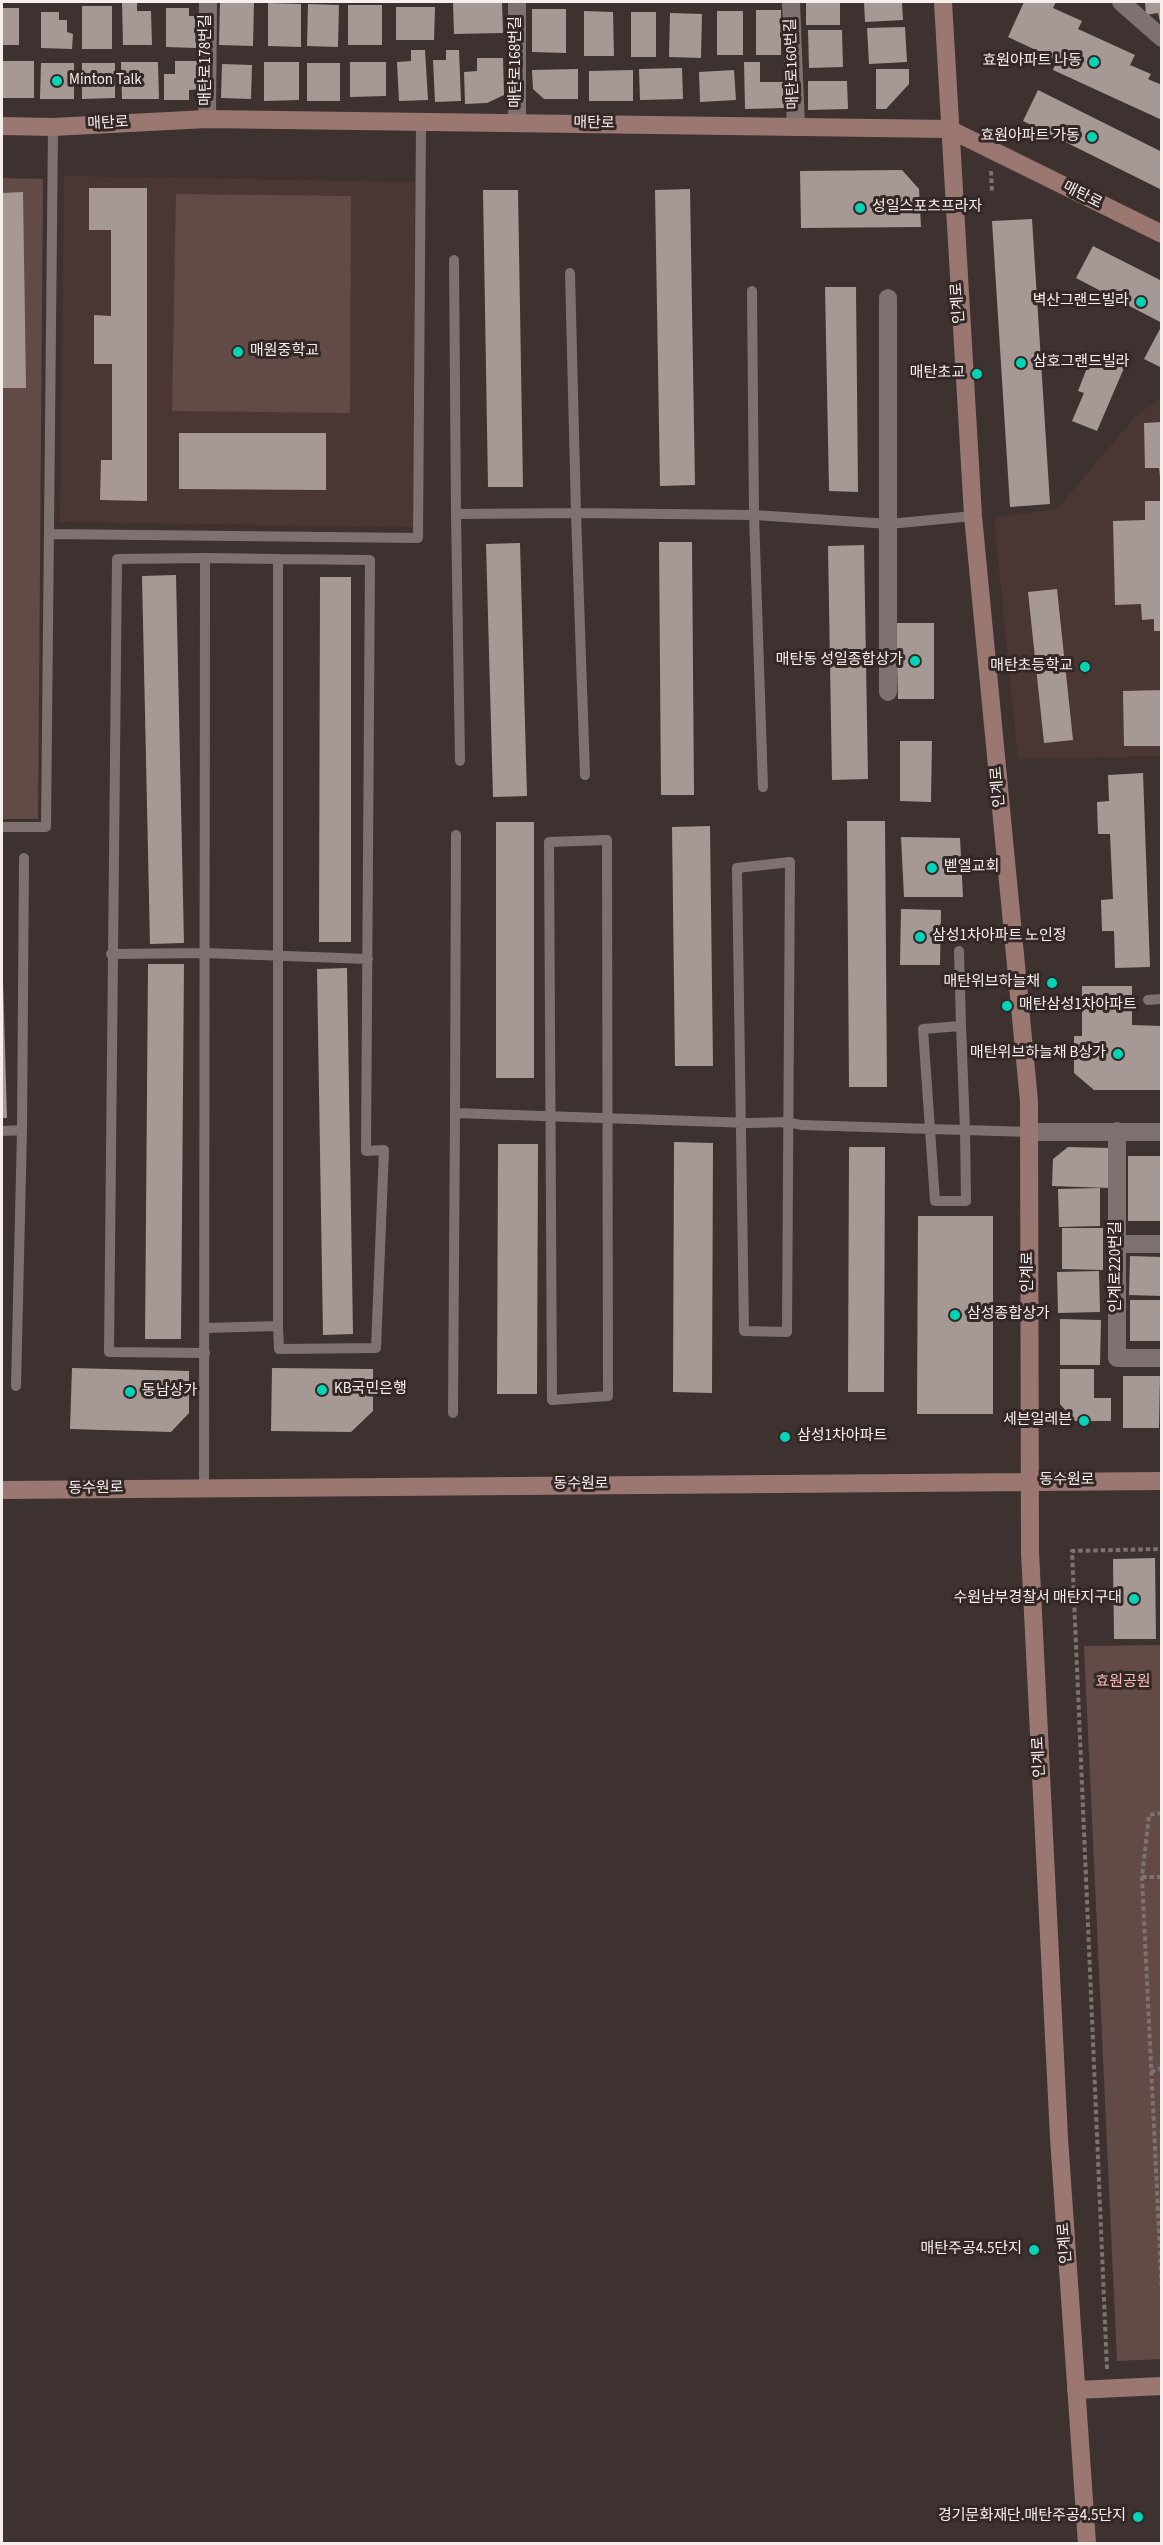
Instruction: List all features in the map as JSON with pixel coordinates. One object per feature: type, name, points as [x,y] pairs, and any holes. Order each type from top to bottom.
[{"type":"street","name":"매탄로178번길","points":[[207,119],[208,2]]},
{"type":"street","name":"매탄로168번길","points":[[517,123],[518,2]]},
{"type":"street","name":"매탄로160번길","points":[[791,2],[796,127]]},
{"type":"street","name":"인계로","points":[[943,2],[973,516],[1029,1101],[1030,1552],[1059,2138],[1087,2544]]},
{"type":"street","points":[[1121,2],[1161,38]]},
{"type":"street","name":"매탄로","points":[[2,126],[53,127],[207,119],[949,129],[1161,234]]},
{"type":"street","points":[[888,298],[888,692]]},
{"type":"street","name":"인계로220번길","points":[[1117,1131],[1117,1358],[1161,1358]]},
{"type":"street","points":[[1030,1132],[1161,1132]]},
{"type":"street","points":[[1117,1244],[1161,1244]]},
{"type":"street","name":"동수원로","points":[[2,1490],[1161,1481]]},
{"type":"street","points":[[1076,2390],[1161,2386]]},
{"type":"lane","points":[[50,534],[418,538],[421,122]]},
{"type":"lane","points":[[2,827],[46,827],[53,127]]},
{"type":"lane","points":[[454,260],[460,761]]},
{"type":"lane","points":[[570,273],[585,775]]},
{"type":"lane","points":[[752,291],[754,515],[763,787]]},
{"type":"lane","points":[[456,514],[754,515],[889,524],[973,516]]},
{"type":"lane","points":[[204,1488],[206,558]]},
{"type":"lane","points":[[205,1353],[109,1352],[111,954],[117,559],[206,558],[370,560],[366,1151],[384,1150],[376,1348],[279,1349],[278,559]]},
{"type":"lane","points":[[453,1413],[456,836]]},
{"type":"lane","points":[[608,840],[608,1118],[608,1396],[552,1400],[549,842],[608,840]]},
{"type":"lane","points":[[16,1386],[22,1130],[24,858]]},
{"type":"lane","points":[[790,862],[787,1332],[744,1331],[740,1122],[737,868],[790,862]]},
{"type":"lane","points":[[959,951],[962,1026],[965,1130],[966,1202],[935,1202],[923,1029],[962,1026]]},
{"type":"lane","points":[[111,954],[205,953],[368,959]]},
{"type":"lane","points":[[1148,1000],[1161,999]]},
{"type":"lane","points":[[455,1113],[788,1122],[801,1125],[1030,1132]]},
{"type":"lane","points":[[2,1131],[22,1130]]},
{"type":"lane","points":[[205,1328],[278,1326]]},
{"type":"path","points":[[1117,2369],[1106,2369],[1072,1551],[1161,1549]]},
{"type":"path","points":[[1161,1813],[1149,1815],[1142,1877],[1161,2294]]},
{"type":"path","points":[[1142,1877],[1161,1877]]},
{"type":"path","points":[[1151,2072],[1161,2068]]},
{"type":"shaded area","name":"매원중학교","points":[[64,176],[415,182],[413,527],[60,522]]},
{"type":"shaded area","name":"매탄초등학교","points":[[1161,398],[1161,756],[1018,759],[994,517],[1057,509],[1136,416]]},
{"type":"green space","points":[[2,178],[43,179],[38,819],[2,819]]},
{"type":"green space","points":[[176,194],[351,196],[350,413],[172,411]]},
{"type":"green space","name":"효원공원","points":[[1161,1645],[1161,2359],[1117,2361],[1084,1646]]},
{"type":"building","points":[[137,2],[137,11],[151,11],[152,45],[123,45],[122,3]]},
{"type":"building","points":[[220,2],[254,3],[253,46],[219,45]]},
{"type":"building","points":[[453,2],[502,2],[503,33],[454,34]]},
{"type":"building","points":[[806,2],[840,2],[840,25],[806,25]]},
{"type":"building","points":[[864,2],[902,2],[903,20],[865,22]]},
{"type":"building","name":"효원아파트 나동","points":[[1024,2],[1056,2],[1053,8],[1082,21],[1078,29],[1135,55],[1130,65],[1151,74],[1148,79],[1162,85],[1162,120],[1053,70],[1057,60],[1008,37]]},
{"type":"building","points":[[1145,2],[1162,2],[1162,31],[1158,13],[1146,15]]},
{"type":"building","points":[[268,3],[301,4],[301,47],[268,46]]},
{"type":"building","points":[[308,4],[339,5],[338,47],[307,46]]},
{"type":"building","points":[[348,5],[382,5],[382,45],[348,45]]},
{"type":"building","points":[[82,6],[112,6],[112,49],[82,49]]},
{"type":"building","points":[[396,7],[435,7],[434,40],[396,40]]},
{"type":"building","points":[[2,8],[19,8],[19,45],[2,45]]},
{"type":"building","points":[[166,8],[189,8],[189,16],[196,16],[196,48],[166,47]]},
{"type":"building","points":[[532,9],[566,9],[566,53],[532,52]]},
{"type":"building","points":[[756,10],[781,10],[781,55],[756,55]]},
{"type":"building","points":[[584,11],[613,12],[614,56],[584,56]]},
{"type":"building","points":[[717,11],[743,11],[743,55],[717,55]]},
{"type":"building","points":[[41,12],[59,12],[59,20],[67,20],[67,32],[73,34],[72,49],[41,48]]},
{"type":"building","points":[[631,12],[656,12],[656,57],[631,57]]},
{"type":"building","points":[[670,13],[702,14],[701,58],[669,57]]},
{"type":"building","points":[[905,27],[907,62],[869,64],[867,28]]},
{"type":"building","points":[[808,30],[842,30],[843,67],[809,68]]},
{"type":"building","points":[[411,50],[425,50],[428,100],[399,101],[397,62],[411,61]]},
{"type":"building","points":[[446,50],[459,50],[461,101],[435,102],[433,60],[446,60]]},
{"type":"building","points":[[477,58],[503,58],[504,95],[487,103],[465,104],[464,72],[477,71]]},
{"type":"building","points":[[2,61],[34,61],[34,98],[2,98]]},
{"type":"building","points":[[175,61],[200,61],[201,89],[189,90],[189,100],[164,100],[164,74],[175,74]]},
{"type":"building","points":[[121,62],[158,62],[159,99],[122,99]]},
{"type":"building","points":[[264,62],[299,62],[299,100],[264,101]]},
{"type":"building","points":[[350,62],[386,62],[386,96],[350,97]]},
{"type":"building","points":[[744,62],[760,62],[760,82],[785,82],[785,108],[745,109]]},
{"type":"building","name":"Minton Talk","points":[[41,63],[74,63],[74,99],[40,99]]},
{"type":"building","points":[[82,63],[115,63],[115,98],[82,99]]},
{"type":"building","points":[[307,63],[340,63],[340,101],[307,101]]},
{"type":"building","points":[[222,64],[252,65],[251,99],[221,98]]},
{"type":"building","points":[[682,68],[683,99],[640,100],[639,69]]},
{"type":"building","points":[[578,69],[578,99],[544,99],[533,89],[532,70]]},
{"type":"building","points":[[876,69],[909,69],[909,84],[886,109],[876,109]]},
{"type":"building","points":[[633,70],[633,101],[589,101],[589,71]]},
{"type":"building","points":[[734,70],[736,100],[700,102],[699,72]]},
{"type":"building","points":[[808,81],[847,81],[848,109],[808,110]]},
{"type":"building","name":"효원아파트 가동","points":[[1038,90],[1162,152],[1162,190],[1023,121]]},
{"type":"building","name":"성일스포츠프라자","points":[[902,170],[919,189],[921,227],[801,228],[800,171]]},
{"type":"building","points":[[89,188],[147,188],[147,501],[100,500],[101,460],[112,460],[112,364],[94,364],[94,315],[111,316],[111,230],[89,230]]},
{"type":"building","points":[[690,189],[695,485],[660,486],[655,190]]},
{"type":"building","points":[[483,190],[518,190],[523,487],[488,487]]},
{"type":"building","points":[[23,192],[26,388],[2,388],[2,193]]},
{"type":"building","name":"삼호그랜드빌라","points":[[1032,219],[1050,504],[1010,507],[992,221]]},
{"type":"building","name":"벽산그랜드빌라","points":[[1093,246],[1162,281],[1162,323],[1076,278]]},
{"type":"building","points":[[825,287],[856,287],[858,492],[829,491]]},
{"type":"building","name":"벽산그랜드빌라","points":[[1162,325],[1162,368],[1144,359]]},
{"type":"building","name":"삼호그랜드빌라","points":[[1092,355],[1124,368],[1097,431],[1072,421],[1084,393],[1078,391]]},
{"type":"building","points":[[1162,422],[1162,477],[1160,477],[1159,468],[1145,468],[1144,423]]},
{"type":"building","points":[[179,433],[326,433],[326,490],[179,489]]},
{"type":"building","points":[[1145,501],[1162,501],[1162,631],[1154,631],[1154,619],[1142,620],[1141,604],[1115,605],[1113,521],[1145,520]]},
{"type":"building","points":[[659,542],[692,542],[694,795],[661,795]]},
{"type":"building","points":[[520,543],[527,796],[493,797],[486,544]]},
{"type":"building","points":[[864,545],[868,779],[832,780],[828,546]]},
{"type":"building","points":[[176,575],[184,943],[150,944],[142,576]]},
{"type":"building","points":[[320,577],[351,577],[351,942],[319,942]]},
{"type":"building","points":[[1057,589],[1073,740],[1044,743],[1028,592]]},
{"type":"building","name":"매탄동 성일종합상가","points":[[896,623],[934,623],[934,699],[898,699]]},
{"type":"building","points":[[1162,690],[1162,746],[1124,746],[1123,691]]},
{"type":"building","points":[[900,741],[932,741],[931,802],[900,801]]},
{"type":"building","points":[[1143,773],[1150,967],[1115,968],[1114,931],[1102,931],[1101,900],[1113,899],[1110,834],[1098,834],[1097,802],[1109,801],[1108,775]]},
{"type":"building","points":[[847,821],[885,821],[887,1087],[849,1087]]},
{"type":"building","points":[[496,822],[534,822],[534,1078],[496,1078]]},
{"type":"building","points":[[710,826],[713,1066],[675,1066],[672,827]]},
{"type":"building","name":"벧엘교회","points":[[901,837],[960,838],[963,897],[904,897]]},
{"type":"building","name":"삼성1차아파트 노인정","points":[[901,909],[941,910],[940,965],[900,965]]},
{"type":"building","points":[[148,964],[184,964],[181,1339],[145,1339]]},
{"type":"building","points":[[347,968],[353,1334],[323,1335],[317,969]]},
{"type":"building","points":[[3,981],[7,1118],[2,1118]]},
{"type":"building","name":"매탄위브하늘채 B상가","points":[[1082,986],[1132,986],[1132,1025],[1162,1026],[1162,1090],[1094,1090],[1074,1073],[1074,1036],[1082,1036]]},
{"type":"building","points":[[674,1142],[713,1143],[712,1393],[673,1392]]},
{"type":"building","points":[[498,1144],[538,1144],[537,1394],[497,1394]]},
{"type":"building","points":[[849,1147],[885,1147],[884,1392],[848,1392]]},
{"type":"building","points":[[1068,1147],[1111,1148],[1110,1188],[1052,1186],[1053,1159]]},
{"type":"building","points":[[1128,1156],[1162,1156],[1162,1221],[1128,1221]]},
{"type":"building","points":[[1100,1188],[1100,1226],[1059,1227],[1058,1189]]},
{"type":"building","name":"삼성종합상가","points":[[918,1216],[993,1216],[993,1414],[917,1414]]},
{"type":"building","points":[[1062,1228],[1103,1228],[1103,1270],[1062,1269]]},
{"type":"building","points":[[1130,1256],[1162,1257],[1161,1296],[1129,1295]]},
{"type":"building","points":[[1099,1271],[1100,1312],[1058,1313],[1057,1272]]},
{"type":"building","points":[[1130,1300],[1162,1300],[1162,1341],[1130,1341]]},
{"type":"building","points":[[1060,1319],[1101,1320],[1100,1365],[1060,1365]]},
{"type":"building","name":"동남상가","points":[[72,1368],[189,1371],[189,1413],[171,1432],[70,1429]]},
{"type":"building","name":"KB국민은행","points":[[272,1368],[373,1369],[373,1411],[351,1432],[271,1431]]},
{"type":"building","points":[[1060,1369],[1094,1369],[1094,1398],[1111,1398],[1111,1421],[1075,1421],[1060,1404]]},
{"type":"building","points":[[1123,1376],[1160,1376],[1159,1428],[1123,1428]]},
{"type":"building","name":"수원남부경찰서 매탄지구대","points":[[1155,1558],[1156,1639],[1114,1639],[1113,1559]]},
{"type":"place","name":"효원아파트 나동","points":[[1094,62]]},
{"type":"place","name":"Minton Talk","points":[[57,81]]},
{"type":"place","name":"효원아파트 가동","points":[[1092,137]]},
{"type":"place","name":"성일스포츠프라자","points":[[860,208]]},
{"type":"place","name":"벽산그랜드빌라","points":[[1141,302]]},
{"type":"place","name":"매원중학교","points":[[238,352]]},
{"type":"place","name":"삼호그랜드빌라","points":[[1021,363]]},
{"type":"place","name":"매탄초교","points":[[977,374]]},
{"type":"place","name":"매탄동 성일종합상가","points":[[915,661]]},
{"type":"place","name":"매탄초등학교","points":[[1085,667]]},
{"type":"place","name":"벧엘교회","points":[[932,868]]},
{"type":"place","name":"삼성1차아파트 노인정","points":[[920,937]]},
{"type":"place","name":"매탄위브하늘채","points":[[1052,983]]},
{"type":"place","name":"매탄삼성1차아파트","points":[[1007,1006]]},
{"type":"place","name":"매탄위브하늘채 B상가","points":[[1118,1054]]},
{"type":"place","name":"삼성종합상가","points":[[955,1315]]},
{"type":"place","name":"KB국민은행","points":[[322,1390]]},
{"type":"place","name":"동남상가","points":[[130,1392]]},
{"type":"place","name":"세븐일레븐","points":[[1084,1421]]},
{"type":"place","name":"삼성1차아파트","points":[[785,1437]]},
{"type":"place","name":"수원남부경찰서 매탄지구대","points":[[1134,1599]]},
{"type":"place","name":"매탄주공4.5단지","points":[[1034,2250]]},
{"type":"place","name":"경기문화재단.매탄주공4.5단지","points":[[1138,2517]]}]
